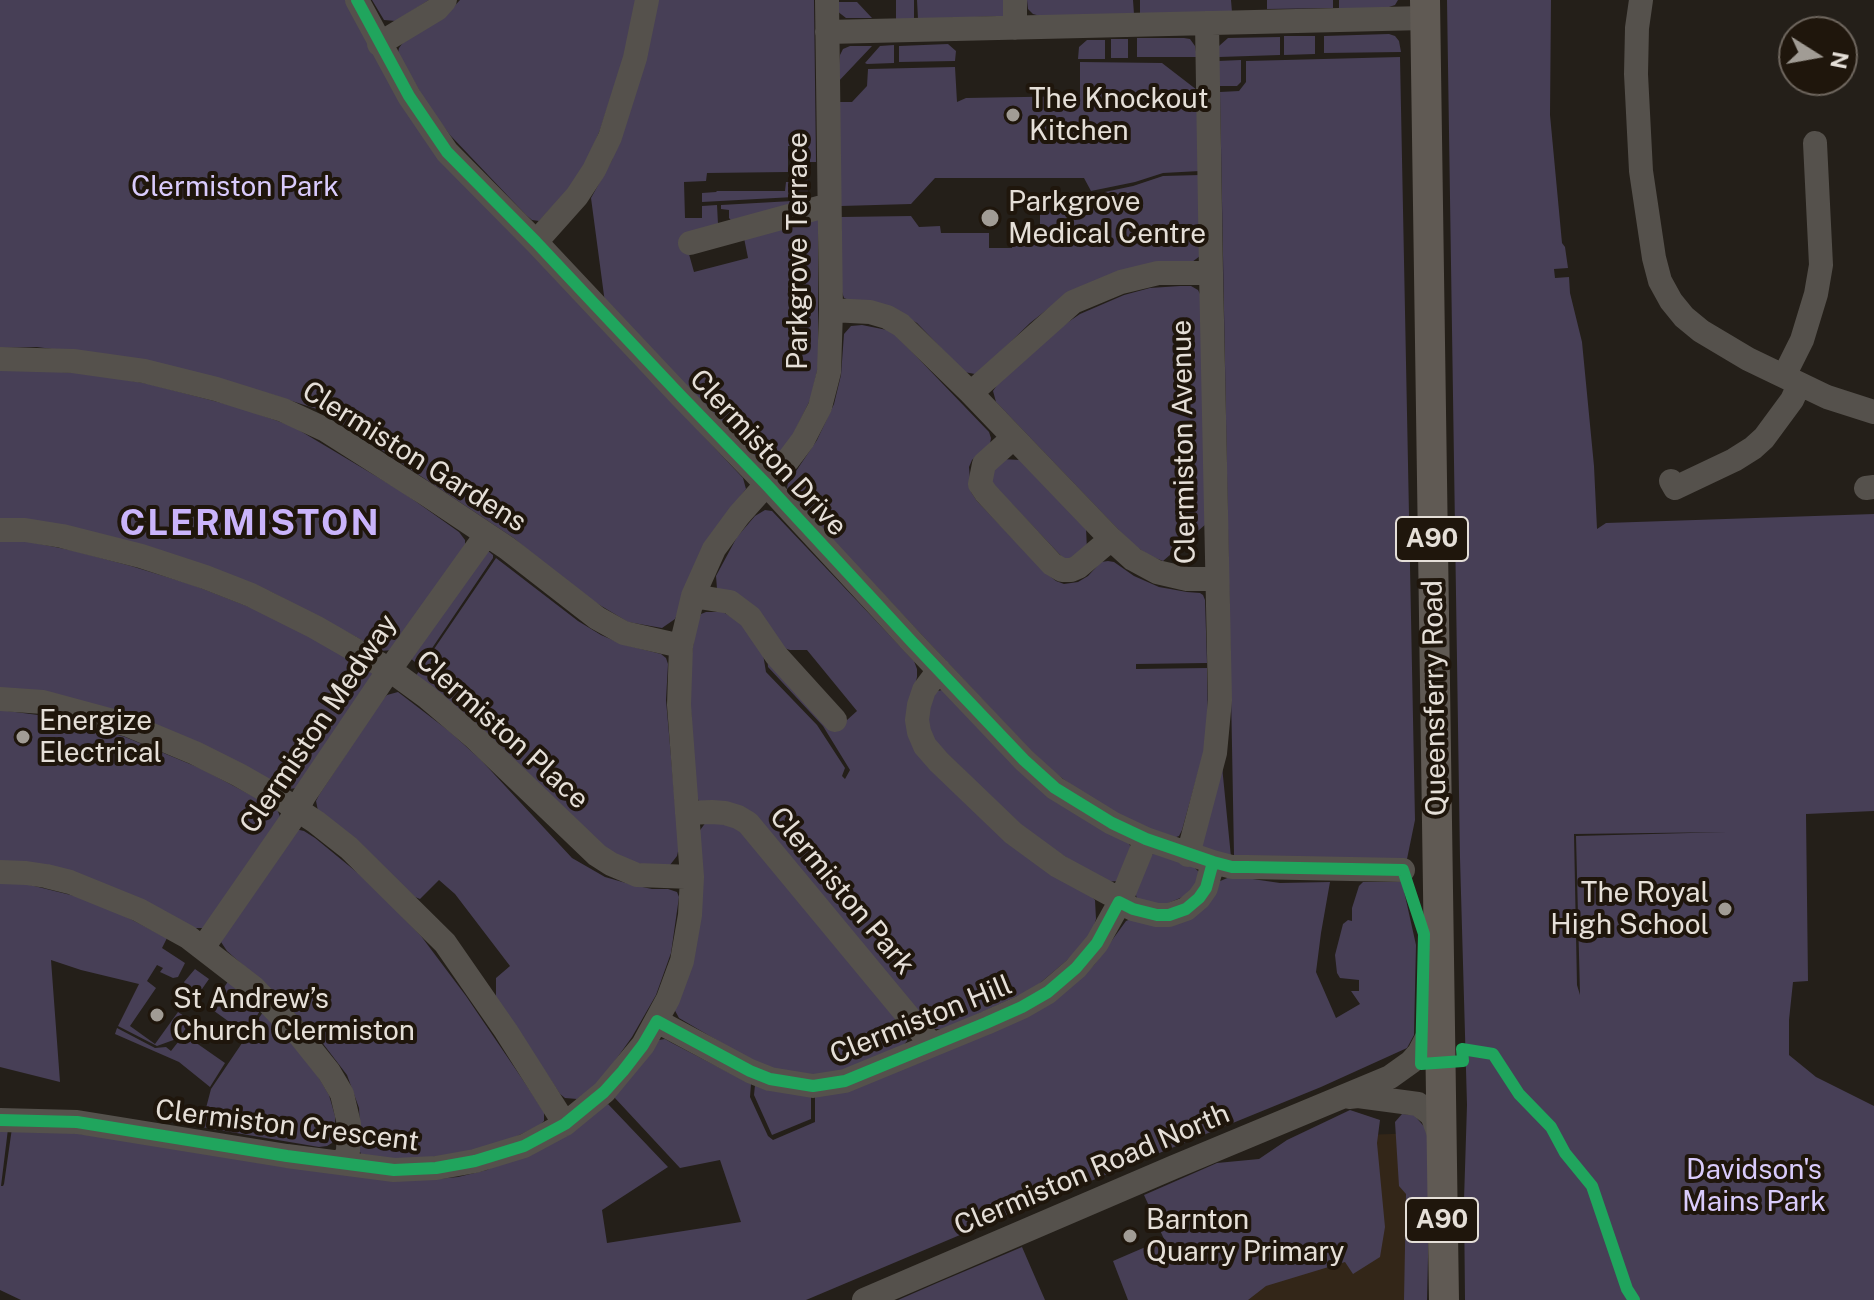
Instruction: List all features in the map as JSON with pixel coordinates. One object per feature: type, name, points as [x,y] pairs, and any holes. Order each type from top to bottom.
[{"type":"main road","name":"Queensferry Road","points":[[1425,9],[1444,1300]]},
{"type":"street","name":"Clermiston Drive","points":[[357,0],[409,96],[447,152],[766,484],[1024,760],[1055,788],[1112,823],[1146,839],[1232,867],[1403,870]]},
{"type":"street","points":[[379,44],[437,9],[445,0]]},
{"type":"street","points":[[536,242],[577,196],[610,137],[635,58],[647,0]]},
{"type":"street","name":"Parkgrove Terrace","points":[[766,484],[803,440],[820,407],[829,372],[827,0]]},
{"type":"street","points":[[1015,0],[1015,28]]},
{"type":"street","points":[[1641,0],[1636,74],[1641,171],[1654,258],[1660,281],[1671,301],[1701,331],[1748,359],[1827,397],[1874,412]]},
{"type":"street","points":[[827,32],[1207,23],[1425,9]]},
{"type":"street","name":"Clermiston Avenue","points":[[1188,855],[1219,727],[1207,23]]},
{"type":"street","points":[[1671,481],[1675,488],[1753,448],[1792,400],[1792,380],[1821,265],[1815,143]]},
{"type":"street","points":[[690,243],[829,205]]},
{"type":"street","points":[[971,393],[1073,302],[1121,282],[1158,273],[1211,273]]},
{"type":"street","points":[[831,310],[870,312],[901,325],[1133,559],[1157,572],[1187,579],[1217,579]]},
{"type":"street","name":"Clermiston Gardens","points":[[0,359],[73,361],[144,371],[283,410],[324,429],[426,494],[535,569],[597,618],[624,633],[681,646]]},
{"type":"street","points":[[1013,438],[984,464],[980,484],[1052,564],[1062,570],[1071,570],[1111,539]]},
{"type":"street","name":"Clermiston Crescent","points":[[0,1120],[77,1122],[394,1170],[449,1166],[524,1146],[565,1124],[604,1092],[643,1045],[668,999],[682,961],[690,915],[692,877],[679,705],[681,646],[693,596],[714,549],[766,484]]},
{"type":"street","name":"Clermiston Place","points":[[0,530],[25,530],[62,536],[141,556],[251,595],[315,627],[390,670],[427,697],[474,737],[597,855],[637,875],[692,877]]},
{"type":"street","name":"Clermiston Medway","points":[[204,949],[312,784],[486,535]]},
{"type":"street","points":[[693,596],[730,602],[750,617],[776,655],[835,720]]},
{"type":"street","points":[[939,670],[924,690],[919,705],[917,720],[925,746],[1013,833],[1058,866],[1133,909],[1169,915],[1186,909],[1199,898],[1206,888],[1213,862]]},
{"type":"street","points":[[0,699],[43,702],[128,725],[239,775],[316,822],[349,848],[445,943],[565,1124]]},
{"type":"street","name":"Clermiston Park","points":[[687,813],[725,813],[748,823],[932,1045]]},
{"type":"street","name":"Clermiston Hill","points":[[657,1021],[770,1079],[813,1086],[845,1081],[1022,1007],[1048,992],[1076,968],[1097,943],[1120,901],[1146,839]]},
{"type":"street","points":[[0,872],[46,876],[91,890],[157,919],[204,949],[262,995],[301,1037],[342,1094],[349,1124],[348,1151],[343,1163]]},
{"type":"street","name":"Clermiston Road North","points":[[864,1300],[1379,1082],[1402,1070],[1419,1053],[1432,1028],[1439,1001]]},
{"type":"street","name":"Clermiston Road North","points":[[1379,1082],[1440,1078]]},
{"type":"street","name":"Clermiston Road North","points":[[1344,1097],[1418,1104],[1432,1115],[1441,1139]]},
{"type":"shaded area","points":[[1417,1133],[1421,1300],[1225,1300],[1365,1135]]},
{"type":"green space","name":"Clermiston Park","points":[[0,0],[345,0],[529,250],[743,478],[746,489],[712,533],[675,619],[662,628],[628,622],[583,595],[515,539],[323,411],[157,363],[37,347],[0,348]]},
{"type":"green space","points":[[372,0],[429,0],[396,21],[384,20]]},
{"type":"green space","points":[[460,0],[637,0],[626,52],[583,170],[539,221],[526,215],[450,135],[428,106],[398,53],[404,41],[450,11]]},
{"type":"green space","points":[[657,0],[814,0],[816,162],[810,162],[810,155],[803,146],[788,146],[788,172],[707,173],[706,181],[684,182],[685,218],[702,218],[702,206],[717,205],[718,224],[685,240],[694,272],[748,258],[744,238],[818,214],[818,367],[811,398],[793,435],[772,463],[762,464],[605,303],[591,198],[612,160]]},
{"type":"green space","points":[[896,0],[914,0],[914,19],[896,19]]},
{"type":"green space","points":[[917,0],[1004,0],[1003,16],[918,19]]},
{"type":"green space","points":[[1027,0],[1133,0],[1134,14],[1040,16],[1028,9]]},
{"type":"green space","points":[[1140,0],[1231,0],[1232,12],[1140,14]]},
{"type":"green space","points":[[1267,0],[1333,0],[1333,8],[1267,9]]},
{"type":"green space","points":[[1339,0],[1398,0],[1395,5],[1386,8],[1339,8]]},
{"type":"green space","name":"Davidson's Mains Park","points":[[1447,0],[1551,0],[1550,115],[1562,243],[1568,268],[1554,269],[1555,278],[1569,277],[1582,342],[1597,529],[1606,523],[1874,514],[1874,811],[1806,814],[1808,981],[1793,982],[1789,1055],[1816,1077],[1874,1106],[1874,1300],[1465,1300],[1467,1105],[1460,858]],"holes":[[[1728,832],[1576,836],[1580,995],[1577,985],[1574,834]]]},
{"type":"green space","points":[[836,2],[857,2],[872,18],[846,18],[837,11]]},
{"type":"green space","points":[[1389,34],[1399,41],[1401,52],[1324,53],[1324,36]]},
{"type":"green space","points":[[1284,36],[1315,36],[1315,54],[1284,55]]},
{"type":"green space","points":[[1280,37],[1280,55],[1219,57],[1219,46],[1228,38]]},
{"type":"green space","points":[[1137,38],[1190,39],[1197,57],[1137,57]]},
{"type":"green space","points":[[1111,39],[1128,39],[1128,58],[1111,58]]},
{"type":"green space","points":[[1087,40],[1105,40],[1105,59],[1078,59],[1079,47]]},
{"type":"green space","points":[[948,44],[956,51],[955,61],[899,62],[899,46]]},
{"type":"green space","points":[[894,45],[894,63],[865,63],[880,46]]},
{"type":"green space","points":[[872,46],[837,83],[840,55],[843,49]]},
{"type":"green space","points":[[1400,57],[1415,820],[1407,859],[1289,861],[1234,855],[1220,92],[1239,91],[1246,82],[1246,61]]},
{"type":"green space","points":[[1241,60],[1241,82],[1237,86],[1219,86],[1218,61]]},
{"type":"green space","points":[[1080,62],[1162,63],[1197,90],[1200,171],[1163,173],[1091,191],[1084,178],[935,178],[911,204],[841,206],[837,102],[852,102],[867,86],[868,69],[955,67],[957,102],[966,98],[1080,96]]},
{"type":"green space","points":[[803,152],[807,158],[808,202],[794,197],[702,202],[702,193],[785,191],[786,182],[804,182]]},
{"type":"green space","points":[[1200,175],[1200,256],[1192,262],[1049,308],[975,374],[964,372],[917,323],[901,314],[844,298],[841,217],[911,216],[919,227],[940,226],[941,233],[989,233],[989,248],[1012,248],[1013,233],[1040,232],[1040,209],[1082,210],[1100,193],[1163,176]]},
{"type":"green space","points":[[792,201],[800,204],[735,225],[729,218],[729,210],[721,209],[721,205]]},
{"type":"green space","points":[[1191,286],[1201,296],[1206,524],[1163,561],[1132,544],[996,402],[993,391],[1052,333],[1080,314],[1124,295],[1150,288]]},
{"type":"green space","points":[[851,326],[892,331],[989,432],[990,444],[972,460],[969,467],[971,492],[1056,581],[1064,584],[1078,582],[1101,562],[1108,561],[1159,587],[1203,595],[1207,663],[1136,664],[1136,669],[1207,668],[1205,748],[1179,836],[1171,839],[1100,806],[1055,773],[790,495],[788,483],[817,440],[834,404],[841,375],[844,334]]},
{"type":"green space","points":[[0,368],[93,374],[149,384],[241,408],[292,426],[401,491],[459,532],[465,540],[465,553],[394,650],[379,651],[271,592],[0,519]]},
{"type":"green space","points":[[1000,459],[1021,460],[1086,527],[1087,551],[1080,556],[1064,559],[989,480]]},
{"type":"green space","points":[[765,510],[772,511],[914,661],[917,677],[908,715],[1095,900],[1096,919],[1092,932],[1078,951],[1033,989],[945,1029],[933,1029],[783,852],[699,801],[696,796],[690,695],[692,653],[696,626],[701,614],[706,612],[723,612],[740,622],[763,654],[766,672],[817,725],[845,768],[842,776],[845,779],[850,770],[823,726],[768,667],[767,657],[837,729],[857,711],[807,650],[781,647],[717,589],[716,576],[737,537],[755,516]]},
{"type":"green space","points":[[0,539],[75,551],[193,585],[252,608],[321,641],[375,675],[298,788],[288,789],[0,688]]},
{"type":"green space","points":[[487,550],[493,558],[420,666],[410,658]]},
{"type":"green space","points":[[496,558],[601,635],[666,658],[666,700],[679,847],[670,865],[653,867],[613,857],[415,677]]},
{"type":"green space","points":[[942,690],[1128,842],[1132,849],[1118,881],[1105,882],[1018,827],[934,744],[926,715],[933,692]]},
{"type":"green space","points":[[398,692],[481,760],[572,858],[605,877],[677,892],[679,897],[671,953],[656,995],[632,1037],[604,1076],[577,1099],[565,1098],[560,1094],[496,998],[496,978],[510,966],[455,894],[439,880],[420,899],[415,897],[318,811],[316,801],[319,795],[381,701],[387,695]]},
{"type":"green space","points":[[0,710],[61,718],[125,737],[202,769],[277,809],[281,819],[204,928],[194,928],[0,861]]},
{"type":"green space","points":[[1222,766],[1231,857],[1201,847]]},
{"type":"green space","points":[[709,821],[740,828],[908,1033],[902,1047],[841,1071],[798,1074],[754,1062],[679,1018],[673,1007],[698,833]]},
{"type":"green space","points":[[295,829],[315,838],[370,883],[421,936],[466,996],[544,1112],[544,1121],[540,1125],[511,1139],[473,1151],[406,1161],[361,1154],[358,1147],[359,1108],[347,1075],[321,1041],[221,942],[222,936]]},
{"type":"green space","points":[[1155,853],[1191,864],[1198,871],[1198,882],[1188,898],[1169,907],[1137,899],[1134,887],[1145,858]]},
{"type":"green space","points":[[1232,876],[1280,883],[1330,882],[1316,972],[1336,1018],[1360,1004],[1351,991],[1359,991],[1359,980],[1340,978],[1335,955],[1343,924],[1352,921],[1352,908],[1359,886],[1363,882],[1402,882],[1416,945],[1414,1035],[1407,1048],[1321,1087],[806,1300],[21,1300],[0,1290],[0,1130],[8,1129],[3,1186],[12,1128],[27,1127],[427,1180],[487,1170],[608,1104],[668,1167],[602,1210],[607,1243],[741,1222],[720,1160],[680,1168],[614,1097],[659,1040],[665,1039],[751,1084],[750,1097],[768,1136],[773,1140],[815,1122],[815,1096],[1078,980],[1094,965],[1126,921]]},
{"type":"green space","points":[[0,883],[22,883],[83,898],[167,938],[162,948],[185,963],[178,977],[173,978],[160,972],[163,968],[157,965],[147,981],[156,988],[130,1026],[155,1044],[178,1012],[187,1018],[187,1027],[179,1038],[157,1046],[118,1026],[139,984],[51,960],[60,1082],[0,1067]]},
{"type":"green space","points":[[195,969],[209,979],[195,999],[184,982]]},
{"type":"green space","points":[[229,980],[261,1009],[246,1034],[210,1008]]},
{"type":"green space","points":[[263,1012],[312,1066],[329,1095],[335,1116],[335,1133],[332,1143],[327,1146],[201,1127],[211,1089]]},
{"type":"green space","points":[[117,1028],[155,1048],[166,1047],[171,1051],[182,1037],[189,1042],[192,1040],[225,1063],[210,1087],[179,1062],[115,1034]]},
{"type":"green space","points":[[755,1085],[811,1096],[811,1119],[772,1135],[754,1095]]},
{"type":"green space","points":[[1350,1110],[1380,1120],[1377,1143],[1385,1227],[1380,1257],[1353,1274],[1345,1262],[1266,1286],[1248,1300],[1128,1300],[1113,1261],[1164,1239],[1144,1195],[1217,1163],[1259,1159],[1287,1140]]},
{"type":"green space","points":[[1402,1114],[1414,1115],[1428,1131],[1427,1300],[1404,1300],[1406,1194],[1399,1186],[1395,1122]]},
{"type":"green space","points":[[1022,1247],[1045,1300],[898,1300],[937,1283]]},
{"type":"cycle path","points":[[357,0],[409,96],[447,152],[766,484],[1024,760],[1055,788],[1112,823],[1146,839],[1232,867],[1403,870],[1424,934],[1421,1064],[1463,1061],[1462,1049],[1493,1054],[1519,1094],[1551,1127],[1565,1153],[1592,1186],[1627,1289],[1634,1300]]},
{"type":"cycle path","points":[[0,1120],[77,1122],[394,1170],[436,1168],[475,1161],[524,1146],[565,1124],[604,1092],[623,1071],[657,1021],[770,1079],[813,1086],[845,1081],[986,1023],[1048,992],[1076,968],[1097,943],[1119,902],[1157,915],[1169,915],[1186,909],[1206,888],[1213,862]]},
{"type":"place","name":"The Knockout Kitchen","points":[[1013,115]]},
{"type":"place","name":"Parkgrove Medical Centre","points":[[990,218]]},
{"type":"place","name":"Energize Electrical","points":[[23,737]]},
{"type":"place","name":"The Royal High School","points":[[1725,909]]},
{"type":"place","name":"St Andrew’s Church Clermiston","points":[[157,1015]]},
{"type":"place","name":"Barnton Quarry Primary","points":[[1130,1236]]},
{"type":"district","name":"CLERMISTON","points":[[250,524]]}]
